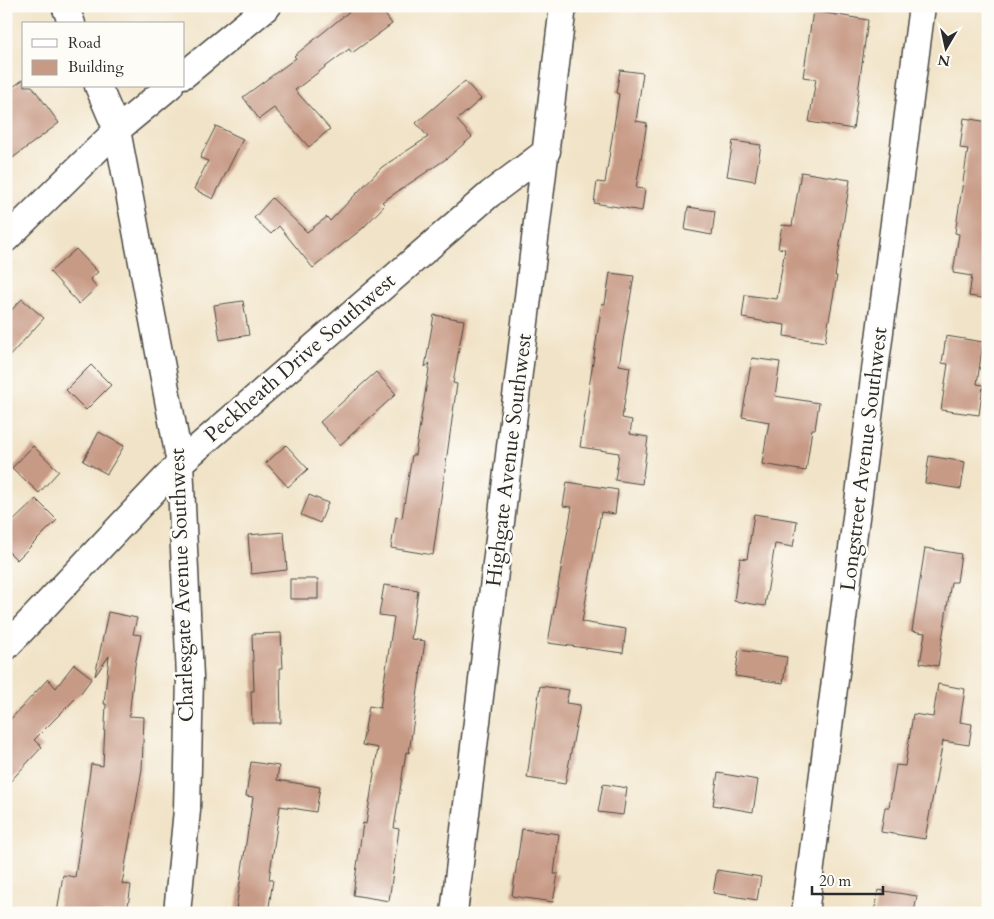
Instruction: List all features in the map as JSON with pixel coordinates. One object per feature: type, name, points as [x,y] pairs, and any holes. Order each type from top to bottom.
[{"type":"street","points":[[65,6],[71,22]]},
{"type":"street","points":[[185,74],[268,6]]},
{"type":"street","name":"Highgate Avenue Southwest","points":[[454,913],[563,6]]},
{"type":"street","name":"Longstreet Avenue Southwest","points":[[805,913],[922,6]]},
{"type":"street","name":"Charlesgate Avenue Southwest","points":[[99,88],[117,130],[180,463],[190,678],[187,810],[177,913]]},
{"type":"street","points":[[6,239],[117,130],[168,88]]},
{"type":"street","name":"Peckheath Drive Southwest","points":[[6,647],[180,463],[490,194],[547,151]]},
{"type":"building","points":[[356,6],[379,6],[392,24],[352,53],[349,49],[295,90],[330,129],[309,147],[274,108],[259,119],[243,97],[296,58],[294,56]]},
{"type":"building","points":[[813,11],[868,20],[853,129],[809,122],[816,79],[803,77]]},
{"type":"building","points":[[620,70],[643,73],[636,121],[647,123],[636,188],[645,189],[642,211],[594,203],[597,182],[605,183],[619,94],[616,93]]},
{"type":"building","points":[[22,80],[22,88],[33,88],[59,123],[6,163],[6,92]]},
{"type":"building","points":[[465,81],[481,99],[457,120],[472,137],[446,159],[382,202],[385,205],[363,228],[313,268],[279,226],[271,234],[254,218],[272,198],[307,232],[327,217],[330,221],[382,167],[428,137],[416,123]]},
{"type":"building","points":[[964,118],[988,122],[988,228],[985,243],[988,244],[988,299],[969,296],[972,276],[953,273],[959,234],[955,233],[968,149],[960,148]]},
{"type":"building","points":[[216,126],[243,139],[213,199],[194,189],[208,161],[200,158]]},
{"type":"building","points":[[733,141],[761,145],[755,181],[727,176]]},
{"type":"building","points":[[801,172],[850,180],[835,276],[837,276],[825,342],[784,336],[785,325],[742,318],[745,295],[777,299],[785,249],[778,248],[782,225],[792,226]]},
{"type":"building","points":[[688,207],[715,211],[712,235],[685,230]]},
{"type":"building","points":[[76,249],[98,272],[90,279],[97,287],[79,304],[50,272]]},
{"type":"building","points":[[610,273],[634,276],[619,365],[630,367],[622,418],[632,420],[630,434],[648,437],[642,484],[615,480],[619,453],[580,447],[602,303],[605,304]]},
{"type":"building","points":[[22,299],[44,318],[6,360],[6,316]]},
{"type":"building","points":[[243,301],[249,335],[220,340],[214,305]]},
{"type":"building","points":[[434,315],[464,320],[453,383],[457,384],[433,555],[391,548],[396,517],[402,518],[412,455],[415,455],[430,363],[425,367]]},
{"type":"building","points":[[946,336],[983,342],[977,384],[983,385],[979,415],[941,410],[948,364],[942,363]]},
{"type":"building","points":[[752,358],[780,362],[775,396],[819,403],[815,429],[812,429],[806,471],[762,464],[769,422],[742,417]]},
{"type":"building","points":[[91,365],[111,385],[86,410],[66,390]]},
{"type":"building","points":[[376,372],[396,394],[340,445],[320,422]]},
{"type":"building","points":[[99,432],[124,446],[107,474],[83,461]]},
{"type":"building","points":[[286,445],[308,469],[288,487],[266,463]]},
{"type":"building","points":[[33,446],[59,471],[39,493],[12,468]]},
{"type":"building","points":[[929,456],[965,462],[961,489],[925,483]]},
{"type":"building","points":[[567,482],[618,490],[615,514],[601,512],[582,622],[626,629],[623,653],[548,643],[572,507],[563,506]]},
{"type":"building","points":[[309,495],[328,503],[320,523],[301,515]]},
{"type":"building","points":[[36,499],[57,520],[17,560],[6,549],[6,528]]},
{"type":"building","points":[[754,514],[797,521],[793,547],[775,544],[765,606],[734,601],[740,558],[747,559]]},
{"type":"building","points":[[284,532],[287,570],[251,574],[248,535]]},
{"type":"building","points":[[925,548],[961,554],[957,582],[951,582],[938,666],[920,663],[925,633],[912,631]]},
{"type":"building","points":[[290,579],[318,579],[318,599],[290,599]]},
{"type":"building","points":[[384,585],[418,590],[411,639],[425,641],[409,753],[406,752],[394,828],[399,829],[389,901],[353,895],[363,823],[366,824],[378,748],[362,745],[369,706],[380,708],[394,617],[379,615]]},
{"type":"building","points":[[108,612],[137,618],[133,634],[141,635],[135,665],[129,716],[144,717],[142,769],[122,884],[131,885],[127,913],[57,913],[63,875],[75,877],[91,764],[103,766],[106,704],[104,704],[109,656],[95,676]]},
{"type":"building","points":[[281,633],[283,668],[280,668],[281,723],[252,723],[251,691],[254,691],[252,634]]},
{"type":"building","points":[[739,650],[787,657],[783,683],[735,676]]},
{"type":"building","points":[[74,664],[92,678],[80,694],[34,740],[42,747],[6,786],[6,724],[48,679],[56,688]]},
{"type":"building","points":[[938,684],[965,689],[960,722],[972,724],[969,745],[943,741],[925,839],[881,832],[885,807],[889,807],[896,765],[905,766],[913,714],[933,717]]},
{"type":"building","points":[[540,686],[569,690],[566,703],[580,705],[565,784],[527,778]]},
{"type":"building","points":[[251,762],[279,766],[277,780],[320,787],[316,812],[280,806],[269,879],[273,880],[268,913],[236,909],[253,797],[246,796]]},
{"type":"building","points":[[718,773],[758,780],[753,812],[713,805]]},
{"type":"building","points":[[603,784],[627,788],[623,815],[598,812]]},
{"type":"building","points":[[522,829],[559,834],[554,874],[558,874],[553,902],[512,896]]},
{"type":"building","points":[[717,870],[761,877],[757,900],[713,893]]},
{"type":"building","points":[[878,890],[917,896],[914,913],[874,913]]}]
